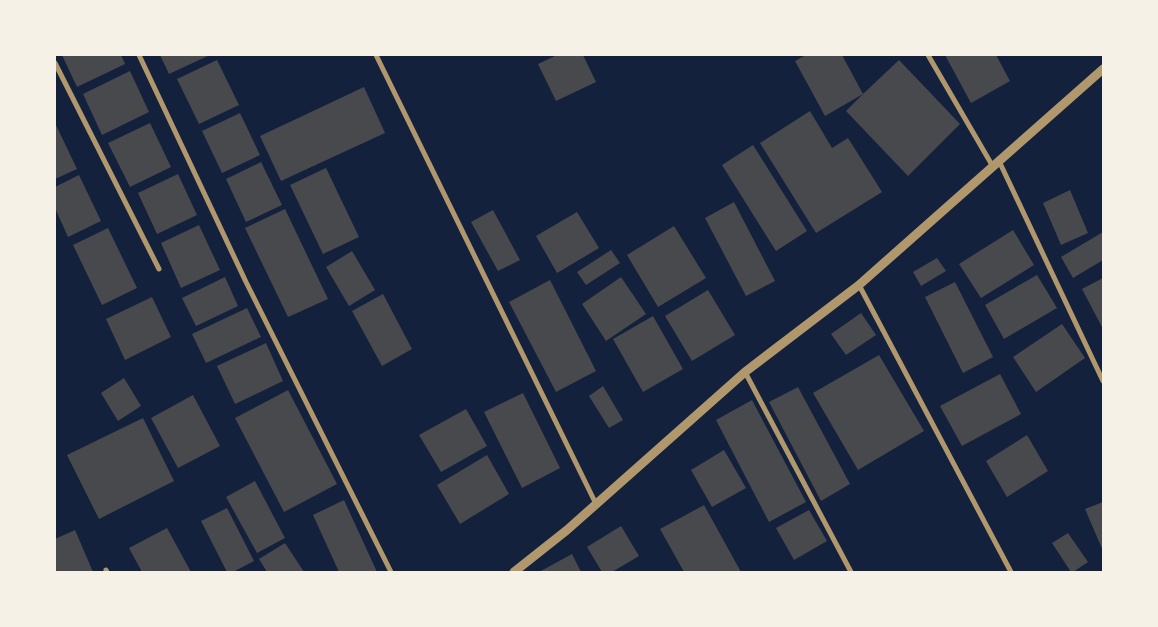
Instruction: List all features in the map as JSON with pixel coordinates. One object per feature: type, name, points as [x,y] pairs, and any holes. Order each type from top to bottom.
[{"type":"street","points":[[139,55],[246,282],[391,572]]},
{"type":"street","points":[[376,55],[596,504]]},
{"type":"street","points":[[928,55],[996,163],[1103,381]]},
{"type":"street","points":[[55,63],[159,269]]},
{"type":"street","points":[[514,572],[596,504],[745,372],[859,285],[1103,69]]},
{"type":"street","points":[[859,285],[1011,572]]},
{"type":"street","points":[[745,372],[851,572]]},
{"type":"building","points":[[62,55],[121,55],[125,64],[77,87]]},
{"type":"building","points":[[160,55],[210,55],[169,74]]},
{"type":"building","points":[[557,55],[583,55],[596,82],[556,101],[538,64]]},
{"type":"building","points":[[806,55],[842,55],[863,94],[825,116],[795,61]]},
{"type":"building","points":[[945,55],[996,55],[1010,81],[971,103]]},
{"type":"building","points":[[217,60],[239,105],[199,124],[177,79]]},
{"type":"building","points":[[899,60],[960,124],[908,176],[846,111]]},
{"type":"building","points":[[130,71],[149,112],[102,135],[83,94]]},
{"type":"building","points":[[364,87],[385,133],[281,181],[260,136]]},
{"type":"building","points":[[810,111],[832,148],[848,138],[882,192],[816,233],[760,143]]},
{"type":"building","points":[[240,113],[260,155],[222,173],[202,131]]},
{"type":"building","points":[[55,123],[77,169],[55,179]]},
{"type":"building","points":[[150,123],[171,167],[130,187],[108,143]]},
{"type":"building","points":[[753,145],[807,231],[776,251],[722,165]]},
{"type":"building","points":[[261,162],[282,205],[246,222],[226,179]]},
{"type":"building","points":[[326,168],[359,237],[323,254],[290,185]]},
{"type":"building","points":[[178,174],[197,215],[157,234],[138,193]]},
{"type":"building","points":[[79,175],[101,221],[68,237],[55,208],[55,187]]},
{"type":"building","points":[[1070,190],[1088,233],[1061,245],[1043,203]]},
{"type":"building","points":[[734,202],[775,281],[746,296],[705,218]]},
{"type":"building","points":[[285,209],[328,299],[288,317],[245,228]]},
{"type":"building","points":[[493,210],[520,260],[498,271],[471,222]]},
{"type":"building","points":[[577,212],[599,248],[557,273],[536,236]]},
{"type":"building","points":[[199,225],[220,270],[181,288],[161,243]]},
{"type":"building","points":[[674,226],[706,278],[658,307],[627,255]]},
{"type":"building","points":[[108,228],[137,288],[102,305],[73,245]]},
{"type":"building","points":[[1013,230],[1034,265],[981,298],[959,264]]},
{"type":"building","points":[[1103,232],[1103,260],[1073,278],[1061,257]]},
{"type":"building","points":[[611,250],[620,263],[586,285],[577,272]]},
{"type":"building","points":[[352,251],[375,290],[349,306],[326,267]]},
{"type":"building","points":[[937,258],[946,271],[921,286],[913,272]]},
{"type":"building","points":[[1037,275],[1057,308],[1004,339],[985,305]]},
{"type":"building","points":[[225,277],[238,306],[196,326],[182,298]]},
{"type":"building","points":[[621,277],[646,314],[606,341],[582,304]]},
{"type":"building","points":[[1103,278],[1103,329],[1082,289]]},
{"type":"building","points":[[550,280],[596,371],[556,392],[509,302]]},
{"type":"building","points":[[955,282],[993,357],[963,373],[925,297]]},
{"type":"building","points":[[708,290],[735,335],[692,361],[665,316]]},
{"type":"building","points":[[383,294],[412,349],[382,366],[352,311]]},
{"type":"building","points":[[152,297],[171,337],[125,360],[106,319]]},
{"type":"building","points":[[247,308],[261,337],[206,363],[192,334]]},
{"type":"building","points":[[861,313],[876,335],[846,355],[831,334]]},
{"type":"building","points":[[653,316],[683,369],[643,392],[613,339]]},
{"type":"building","points":[[1062,324],[1085,358],[1036,392],[1013,357]]},
{"type":"building","points":[[266,343],[283,381],[235,404],[217,366]]},
{"type":"building","points":[[879,355],[924,431],[858,470],[813,393]]},
{"type":"building","points":[[1000,374],[1021,414],[962,446],[940,406]]},
{"type":"building","points":[[124,378],[141,406],[118,421],[101,393]]},
{"type":"building","points":[[603,386],[623,420],[609,428],[589,396]]},
{"type":"building","points":[[798,387],[850,484],[821,501],[769,402]]},
{"type":"building","points":[[288,390],[337,484],[284,512],[235,418]]},
{"type":"building","points":[[523,393],[560,468],[522,488],[484,412]]},
{"type":"building","points":[[193,395],[220,446],[178,468],[151,418]]},
{"type":"building","points":[[752,400],[806,502],[769,522],[716,420]]},
{"type":"building","points":[[466,409],[487,446],[441,472],[419,435]]},
{"type":"building","points":[[143,418],[174,481],[99,519],[67,455]]},
{"type":"building","points":[[1027,435],[1048,471],[1007,497],[986,461]]},
{"type":"building","points":[[724,450],[746,488],[712,507],[691,470]]},
{"type":"building","points":[[487,455],[509,494],[460,524],[437,485]]},
{"type":"building","points":[[255,481],[285,538],[257,553],[226,497]]},
{"type":"building","points":[[344,500],[377,572],[339,572],[313,515]]},
{"type":"building","points":[[1103,502],[1103,551],[1085,509]]},
{"type":"building","points":[[704,505],[741,572],[684,572],[660,529]]},
{"type":"building","points":[[227,508],[254,561],[233,572],[227,572],[201,521]]},
{"type":"building","points":[[809,510],[827,541],[794,560],[776,528]]},
{"type":"building","points":[[621,526],[639,556],[612,572],[602,572],[587,547]]},
{"type":"building","points":[[167,528],[191,572],[142,572],[129,548]]},
{"type":"building","points":[[75,530],[93,572],[55,572],[55,539]]},
{"type":"building","points":[[1068,533],[1088,562],[1073,572],[1071,572],[1052,543]]},
{"type":"building","points":[[285,543],[304,572],[267,572],[259,559]]},
{"type":"building","points":[[572,554],[581,572],[539,572]]}]
